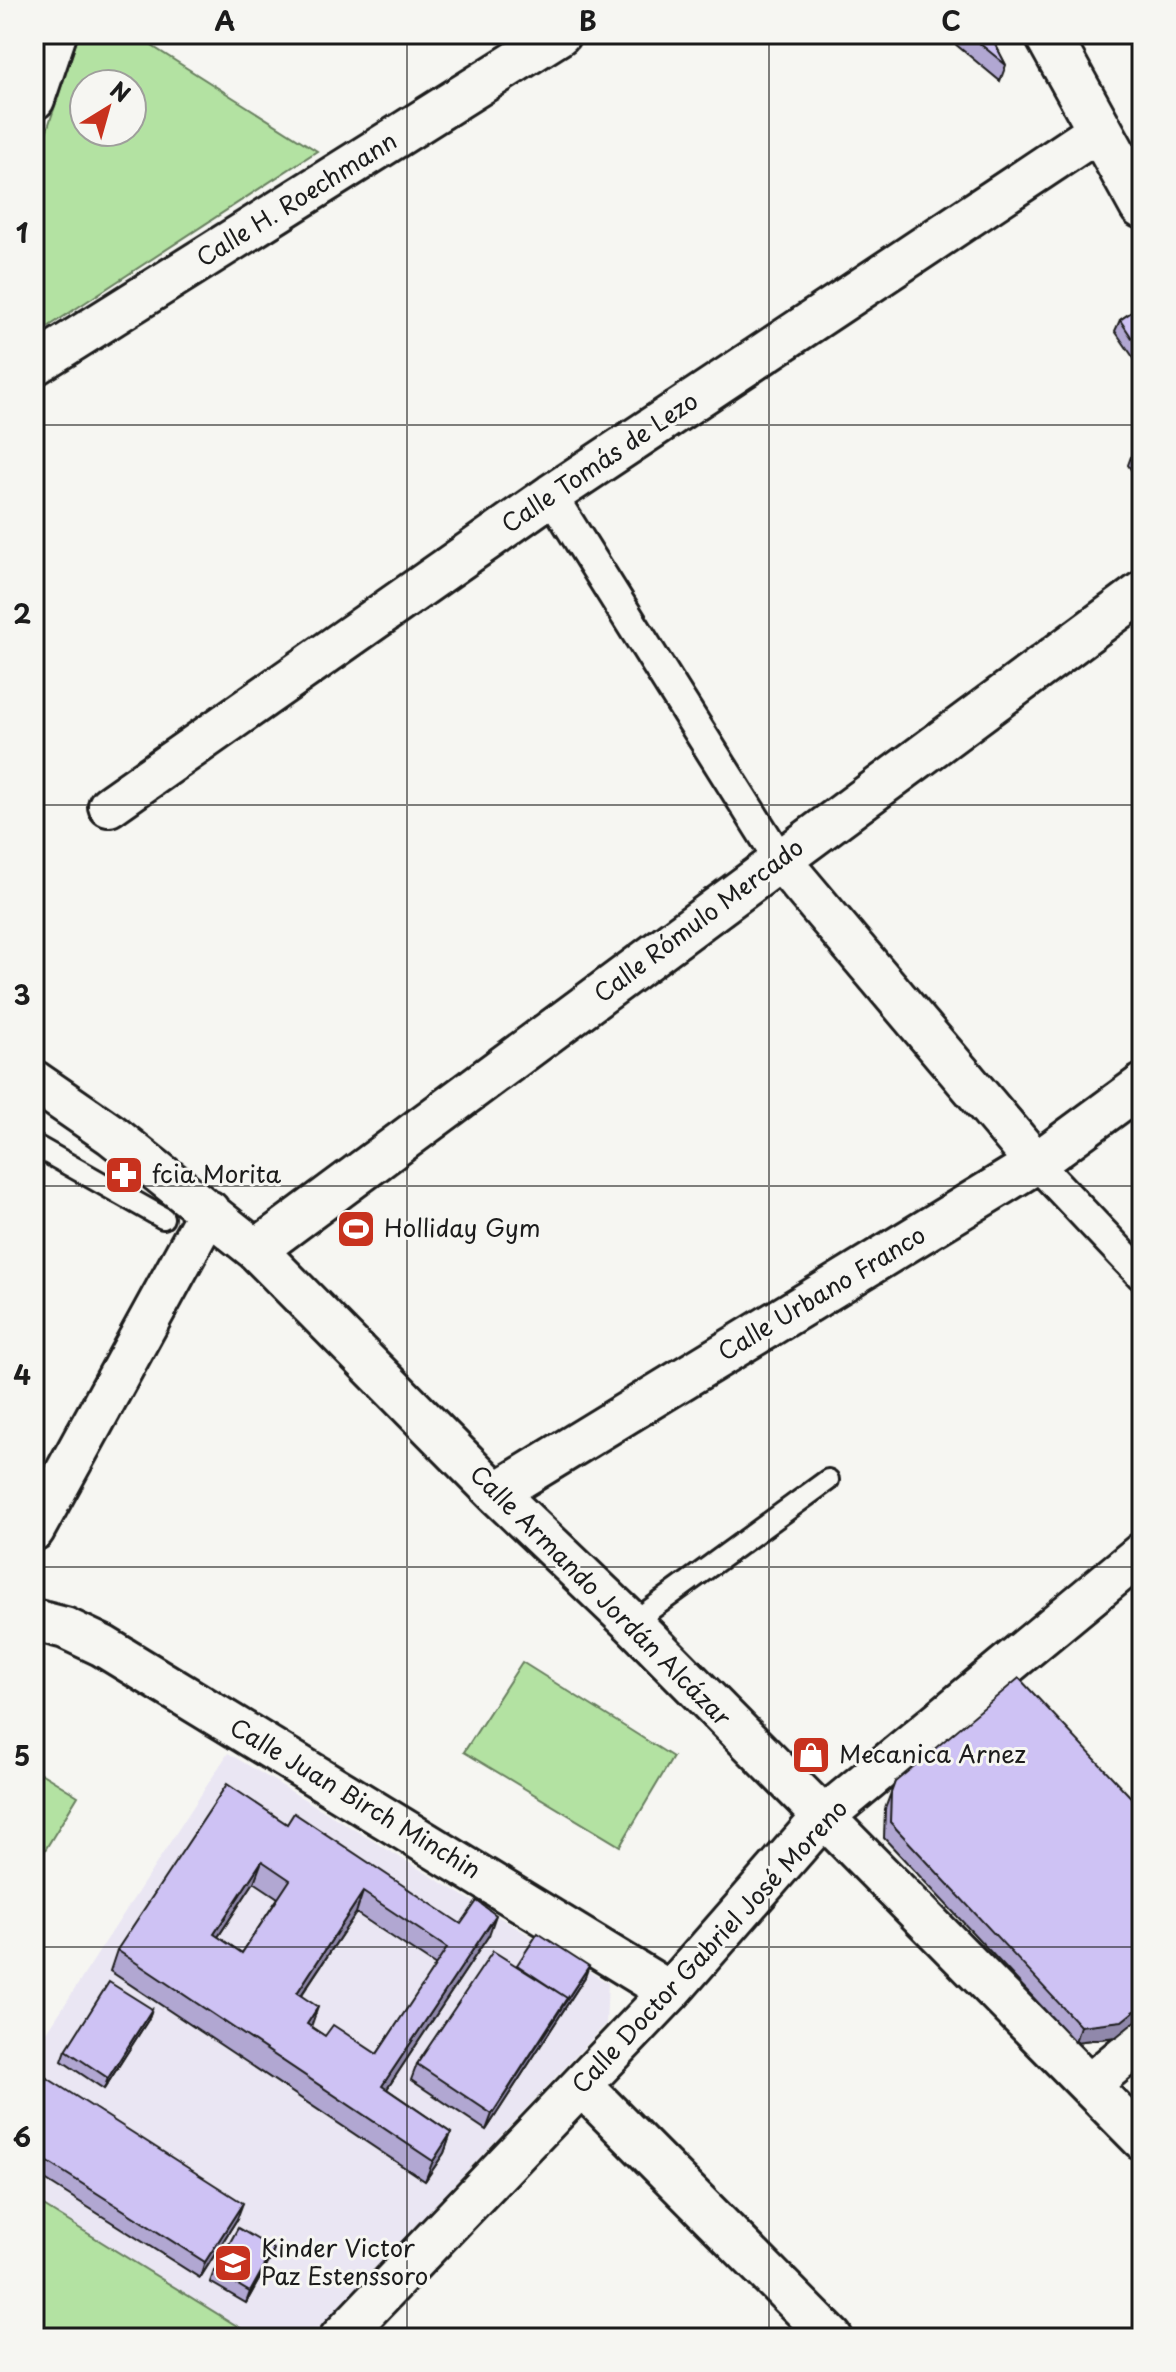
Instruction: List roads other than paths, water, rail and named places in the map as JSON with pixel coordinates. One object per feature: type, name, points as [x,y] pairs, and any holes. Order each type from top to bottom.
[{"type":"street","points":[[34,99],[56,34]]},
{"type":"street","name":"Calle H. Roechmann","points":[[34,365],[560,34]]},
{"type":"street","points":[[1047,34],[1098,131],[1139,193]]},
{"type":"street","name":"Calle Tomás de Lezo","points":[[109,806],[551,495],[1098,131]]},
{"type":"street","points":[[551,495],[780,860],[1036,1163],[1142,1275]]},
{"type":"street","name":"Calle Rómulo Mercado","points":[[256,1250],[1142,592]]},
{"type":"street","name":"Calle Armando Jordán Alcázar","points":[[34,1081],[112,1135],[256,1250],[496,1493],[632,1623],[1142,2139]]},
{"type":"street","name":"Calle Urbano Franco","points":[[496,1493],[1036,1163],[1142,1085]]},
{"type":"street","points":[[34,1530],[209,1211]]},
{"type":"street","name":"Calle Doctor Gabriel José Moreno","points":[[340,2338],[670,1992],[822,1818],[1142,1553]]},
{"type":"street","name":"Calle Juan Birch Minchin","points":[[34,1620],[65,1628],[103,1646],[670,1992]]},
{"type":"street","points":[[1089,2085],[1142,2041]]},
{"type":"street","points":[[582,2086],[832,2338]]},
{"type":"lane","points":[[34,1145],[163,1218]]},
{"type":"lane","points":[[632,1623],[828,1480]]},
{"type":"place","name":"fcia Morita","points":[[124,1175]]},
{"type":"place","name":"Holliday Gym","points":[[356,1229]]},
{"type":"place","name":"Mecanica Arnez","points":[[811,1755]]},
{"type":"place","name":"Kinder Victor Paz Estenssoro","points":[[233,2263]]}]
